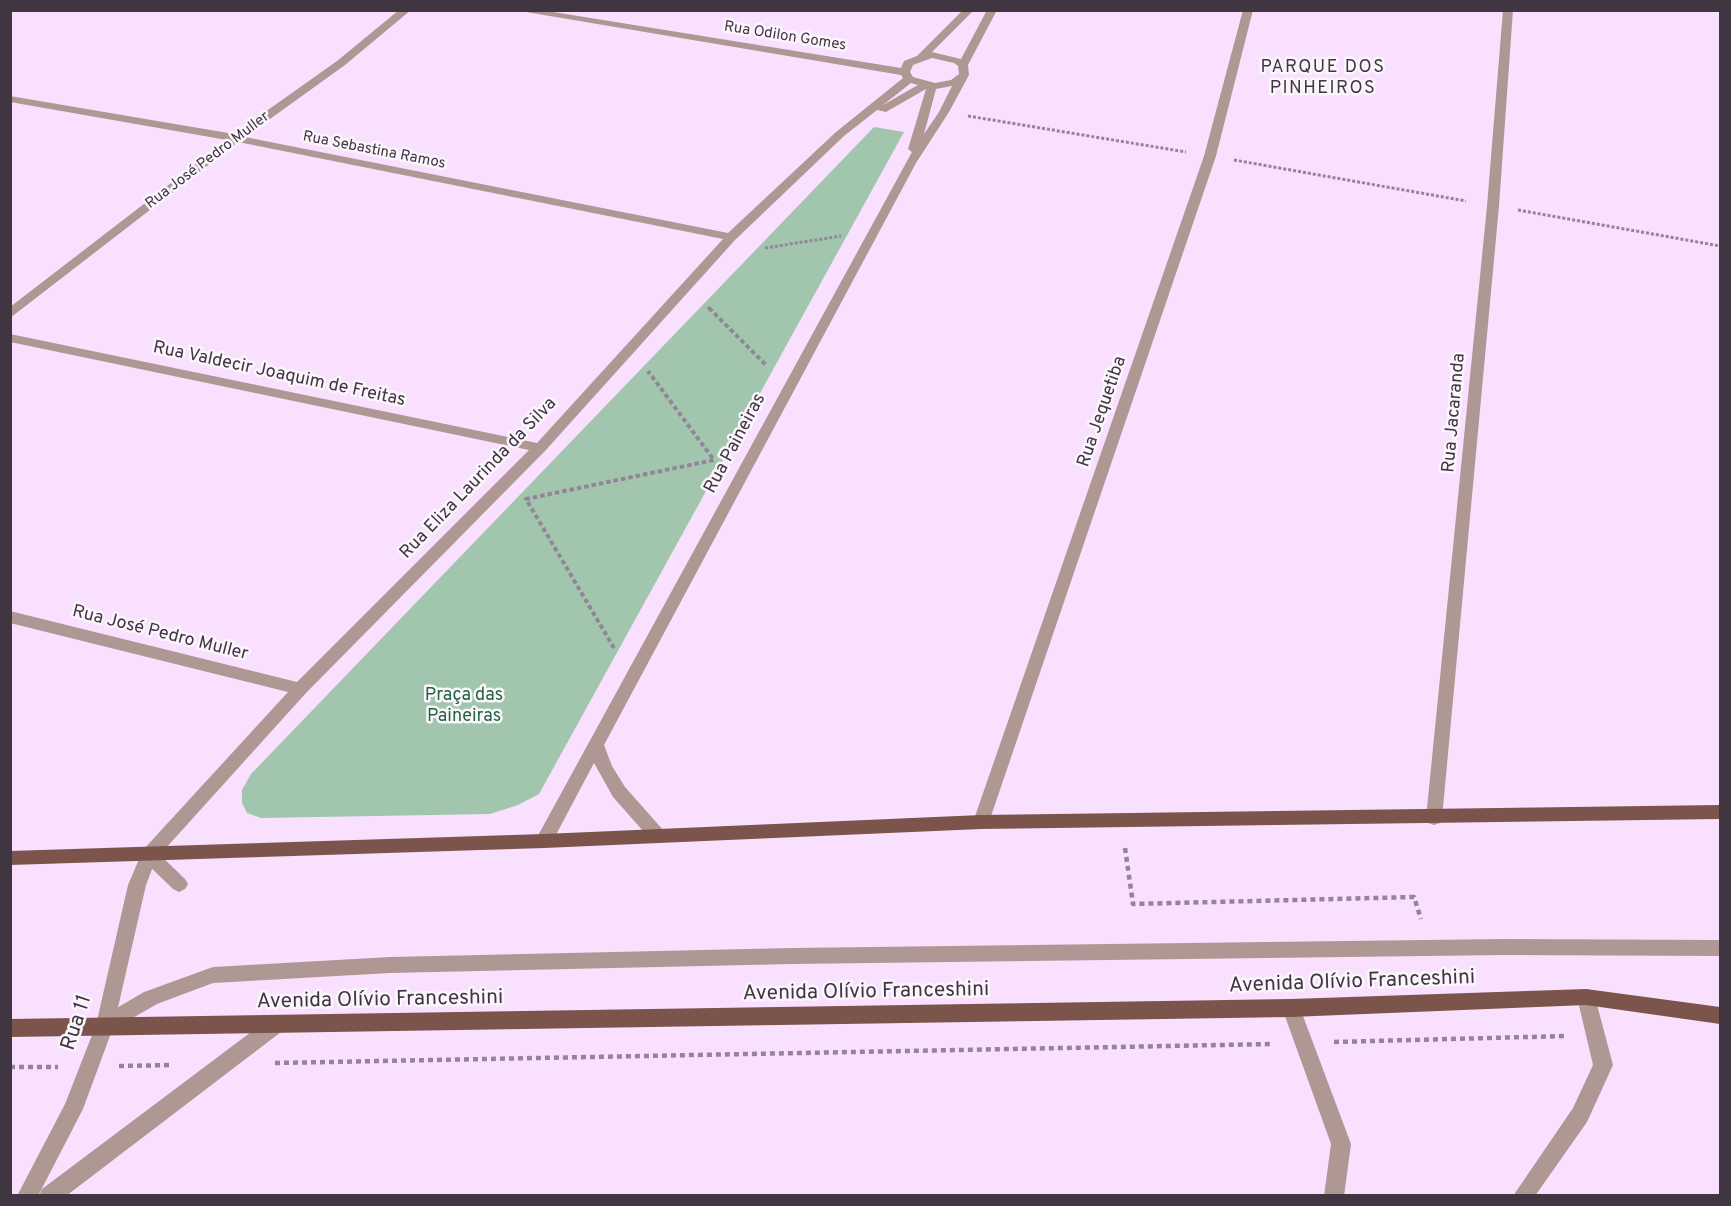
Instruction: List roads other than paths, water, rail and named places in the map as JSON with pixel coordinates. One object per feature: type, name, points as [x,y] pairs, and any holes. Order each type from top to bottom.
[{"type":"main road","points":[[10,858],[544,842],[981,822],[1434,818],[1720,812]]},
{"type":"main road","name":"Avenida Olívio Franceshini","points":[[10,1028],[105,1025],[274,1026],[1291,1008],[1586,997],[1720,1016]]},
{"type":"street","name":"Rua José Pedro Muller","points":[[10,314],[236,138],[341,63],[406,10]]},
{"type":"street","name":"Rua Odilon Gomes","points":[[519,10],[907,75],[928,86]]},
{"type":"street","points":[[568,18],[590,10]]},
{"type":"street","points":[[922,57],[969,10]]},
{"type":"street","points":[[922,57],[950,58],[963,65],[992,10]]},
{"type":"street","name":"Rua Jequetiba","points":[[981,822],[1210,156],[1248,10]]},
{"type":"street","name":"Rua Jacaranda","points":[[1434,818],[1493,206],[1508,10]]},
{"type":"street","name":"Rua Eliza Laurinda da Silva","points":[[149,855],[300,689],[540,448],[731,237],[840,134],[907,75],[908,63],[922,57]]},
{"type":"street","name":"Rua Paineiras","points":[[544,842],[910,163],[944,112],[964,75],[963,65]]},
{"type":"street","name":"Rua Eliza Laurinda da Silva","points":[[840,134],[928,86],[945,86],[961,79]]},
{"type":"street","name":"Rua Paineiras","points":[[910,163],[928,86]]},
{"type":"street","name":"Rua Sebastina Ramos","points":[[10,99],[236,138],[731,237]]},
{"type":"street","name":"Rua Valdecir Joaquim de Freitas","points":[[10,338],[540,448]]},
{"type":"street","name":"Rua José Pedro Muller","points":[[10,617],[300,689]]},
{"type":"street","points":[[596,744],[604,768],[619,792],[658,836]]},
{"type":"street","points":[[149,855],[178,884]]},
{"type":"street","name":"Rua 11","points":[[27,1196],[73,1109],[105,1025],[137,885],[149,855]]},
{"type":"street","points":[[105,1025],[151,998],[213,975],[367,966],[781,956],[1430,948],[1720,948]]},
{"type":"street","points":[[1523,1196],[1580,1115],[1603,1065],[1586,997]]},
{"type":"street","points":[[1291,1008],[1341,1144],[1334,1196]]},
{"type":"street","points":[[49,1196],[274,1026]]},
{"type":"district","name":"PARQUE DOS PINHEIROS","points":[[1323,78]]},
{"type":"park label","name":"Praça das Paineiras","points":[[464,706]]}]
